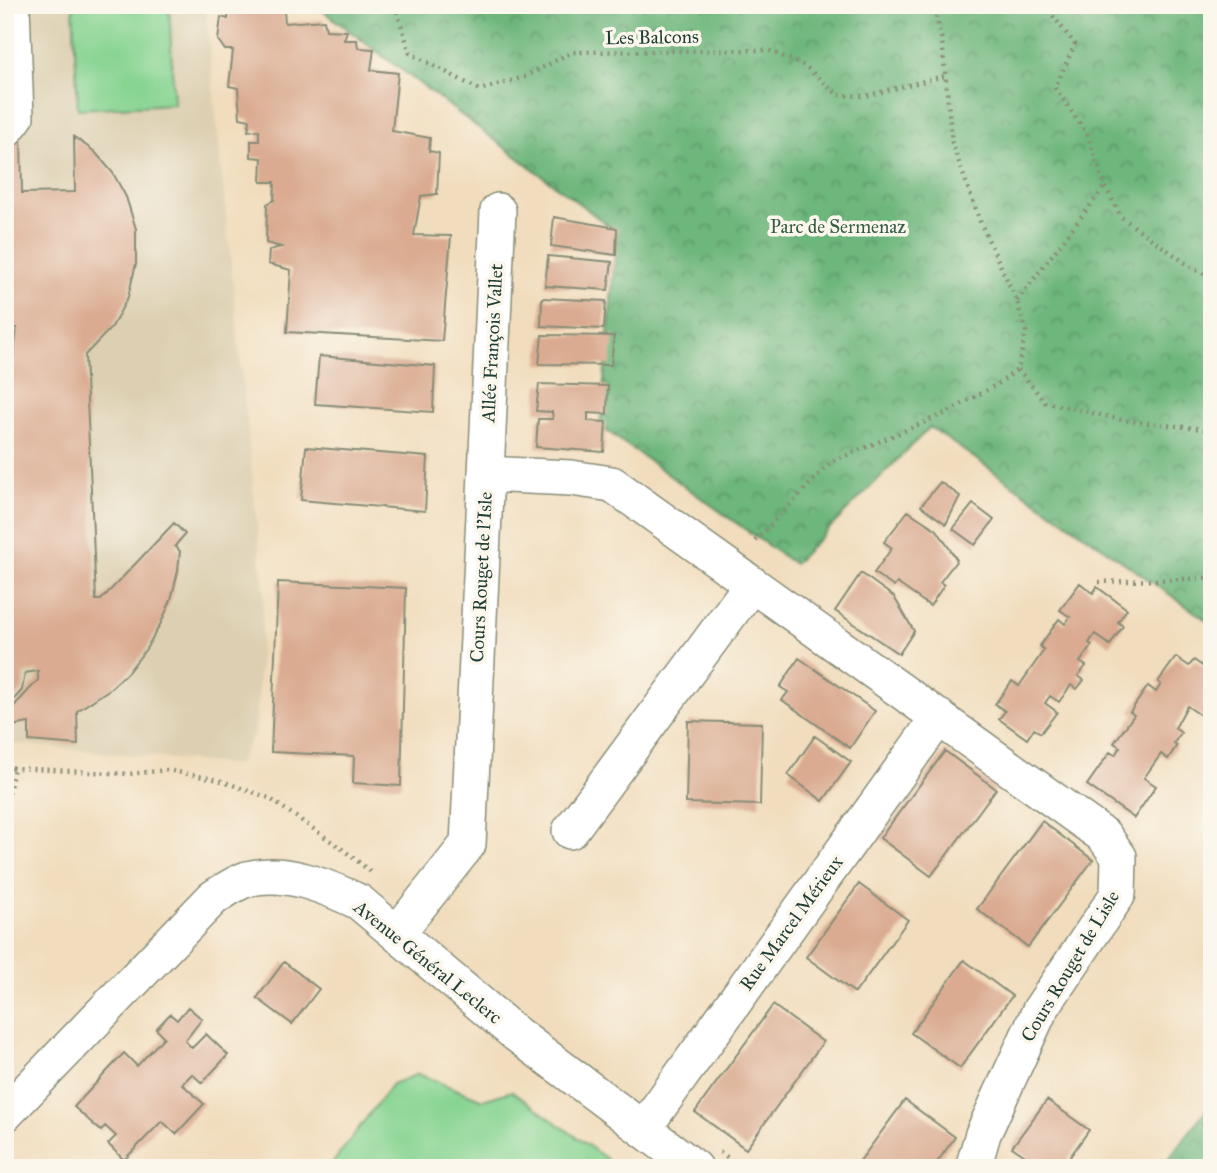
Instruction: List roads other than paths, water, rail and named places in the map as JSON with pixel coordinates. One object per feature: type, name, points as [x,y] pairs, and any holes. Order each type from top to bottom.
[{"type":"street","points":[[5,131],[16,117],[12,5]]},
{"type":"street","name":"Allée François Vallet","points":[[486,474],[498,211]]},
{"type":"street","name":"Cours Rouget de l'Isle","points":[[398,932],[468,844],[486,474],[571,478],[612,484],[939,718]]},
{"type":"street","points":[[570,831],[752,584]]},
{"type":"street","name":"Rue Marcel Mérieux","points":[[643,1129],[939,718]]},
{"type":"street","name":"Cours Rouget de Lisle","points":[[939,718],[1104,836],[1119,857],[1118,894],[1040,1010],[983,1134],[973,1168]]},
{"type":"street","name":"Avenue Général Leclerc","points":[[5,1114],[213,898],[248,879],[303,879],[359,902],[398,932],[516,1034],[695,1168]]},
{"type":"park label","name":"Parc de Sermenaz","points":[[838,226]]}]
